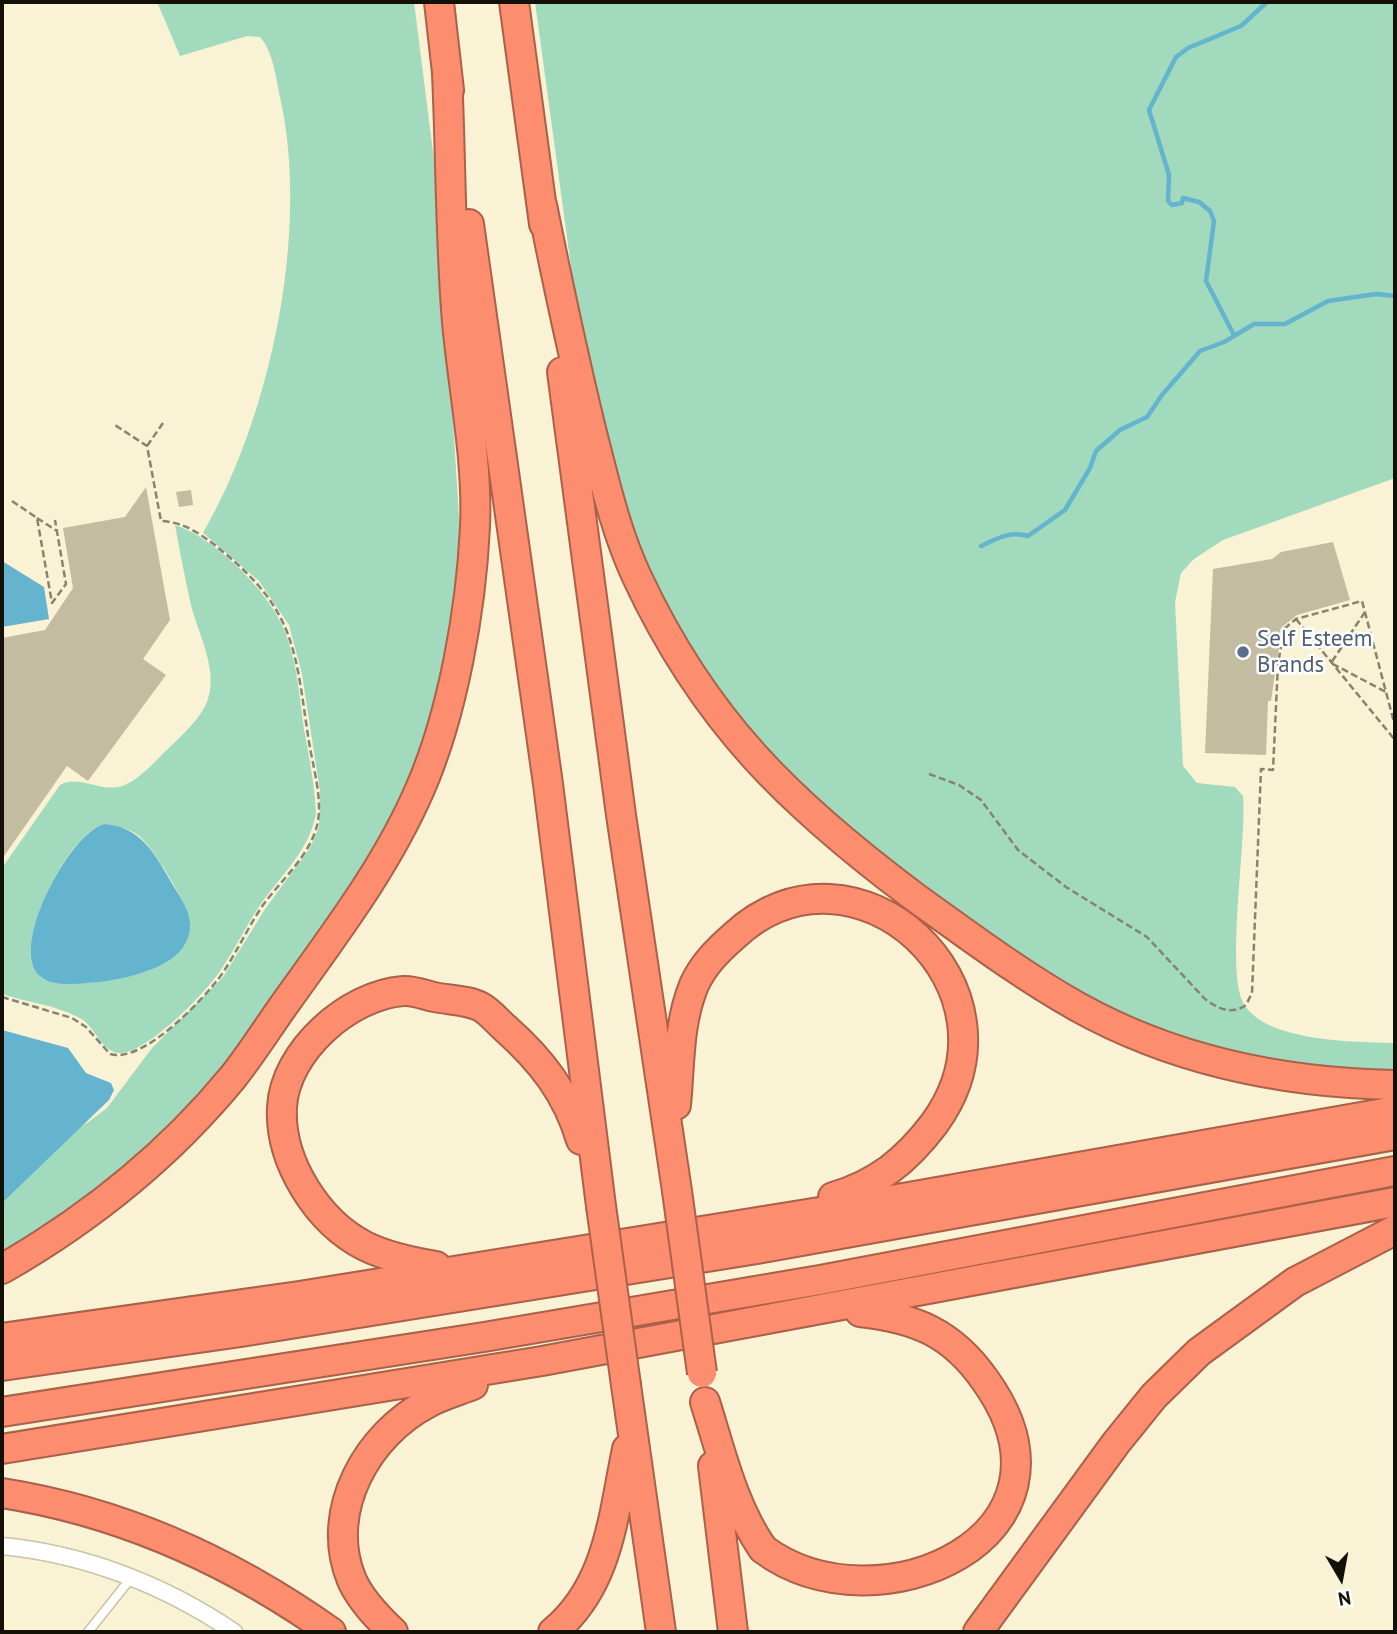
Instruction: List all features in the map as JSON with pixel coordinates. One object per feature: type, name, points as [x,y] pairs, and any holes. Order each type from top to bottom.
[{"type":"highway","points":[[439,2],[548,784],[601,1206],[661,1632]]},
{"type":"highway","points":[[514,2],[583,539],[702,1373],[733,1632]]},
{"type":"highway","points":[[2,1269],[62,1234],[92,1211],[146,1167],[202,1113],[235,1074],[358,904],[421,786],[449,699],[475,527],[473,467],[457,319],[447,74]]},
{"type":"highway","points":[[542,205],[577,369],[624,543],[640,584],[681,660],[712,707],[752,756],[826,829],[863,858],[974,942],[1079,1007],[1165,1046],[1249,1070],[1312,1080],[1395,1085]]},
{"type":"highway","points":[[672,1157],[684,1016],[696,982],[712,956],[760,916],[808,901],[846,902],[868,907],[905,926],[930,950],[940,964],[952,984],[959,1006],[961,1054],[950,1098],[921,1142],[878,1180],[754,1222]]},
{"type":"highway","points":[[481,1265],[434,1266],[391,1256],[365,1246],[330,1220],[312,1198],[295,1169],[282,1112],[290,1077],[323,1028],[368,999],[405,991],[481,1007],[538,1058],[572,1111],[601,1206]]},
{"type":"highway","points":[[2,1338],[299,1296],[754,1222],[1395,1111]]},
{"type":"highway","points":[[2,1366],[254,1330],[743,1251],[1395,1135]]},
{"type":"highway","points":[[2,1412],[484,1337],[820,1280],[1395,1171]]},
{"type":"highway","points":[[2,1449],[542,1361],[829,1310],[1395,1202]]},
{"type":"highway","points":[[978,1632],[1116,1443],[1154,1396],[1186,1365],[1226,1331],[1296,1282],[1395,1230]]},
{"type":"highway","points":[[829,1310],[897,1316],[934,1331],[963,1352],[1002,1405],[1018,1453],[1016,1493],[1006,1520],[986,1557],[960,1584]]},
{"type":"highway","points":[[393,1632],[360,1594],[351,1577],[344,1553],[347,1500],[364,1463],[393,1428],[428,1403],[542,1361]]},
{"type":"highway","points":[[705,1402],[745,1520],[772,1562],[817,1600]]},
{"type":"highway","points":[[553,1632],[580,1607],[599,1570],[613,1526],[631,1429]]},
{"type":"highway","points":[[2,1493],[63,1504],[163,1537],[230,1569],[331,1632]]},
{"type":"street","points":[[2,1546],[52,1553],[131,1578],[167,1592],[234,1632]]},
{"type":"lane","points":[[88,1632],[131,1578]]},
{"type":"path","points":[[147,446],[163,424]]},
{"type":"path","points":[[2,997],[72,1018],[86,1027],[110,1054],[125,1056],[144,1049],[192,1006],[221,975],[262,907],[303,854],[314,833],[318,797],[296,659],[282,618],[262,589],[232,559],[198,533],[169,521],[161,521],[147,446],[115,425]]},
{"type":"path","points":[[12,501],[57,531]]},
{"type":"path","points":[[37,518],[52,603],[66,584],[55,520]]},
{"type":"path","points":[[929,774],[959,785],[981,800],[1018,850],[1066,887],[1147,937],[1213,1005],[1233,1011],[1248,1003],[1253,988],[1261,769],[1273,770],[1278,664],[1284,629],[1296,620],[1362,601],[1395,726]]},
{"type":"path","points":[[1331,663],[1365,612]]},
{"type":"path","points":[[1296,620],[1395,741]]},
{"type":"path","points":[[1331,663],[1386,692]]},
{"type":"green space","points":[[414,2],[440,207],[460,535],[457,587],[444,672],[418,760],[374,856],[243,1044],[156,1148],[2,1261],[2,1167],[87,1123],[107,1108],[152,1048],[223,977],[265,909],[310,848],[319,827],[320,791],[302,674],[289,625],[259,581],[203,533],[227,486],[248,434],[265,379],[278,321],[287,263],[290,205],[288,149],[280,97],[271,57],[260,37],[247,36],[180,56],[158,4]]},
{"type":"green space","points":[[535,2],[1395,2],[1395,478],[1223,540],[1194,559],[1181,573],[1175,602],[1183,766],[1197,783],[1235,787],[1243,796],[1236,964],[1244,1004],[1255,1017],[1291,1033],[1336,1040],[1395,1043],[1395,1077],[1213,1051],[1074,995],[849,838],[712,692],[633,543],[581,340]]},
{"type":"green space","points":[[175,525],[190,531],[237,566],[264,596],[282,625],[297,676],[316,814],[300,853],[258,908],[215,978],[162,1031],[147,1042],[122,1053],[109,1050],[88,1024],[74,1015],[2,994],[2,868],[60,785],[76,781],[110,788],[133,781],[179,738],[205,706],[210,687],[209,663],[191,605]],"holes":[[[104,824],[127,829],[139,836],[161,864],[188,915],[190,924],[187,939],[178,952],[164,963],[132,976],[97,980],[45,980],[35,966],[32,946],[46,896],[73,849],[89,833]]]},
{"type":"water","points":[[2,561],[44,587],[49,619],[2,627]]},
{"type":"water","points":[[104,824],[136,835],[151,851],[187,912],[190,923],[188,938],[181,950],[170,960],[142,973],[112,980],[54,983],[41,977],[32,963],[31,944],[36,920],[46,894],[74,848],[90,832]]},
{"type":"water","points":[[2,1030],[68,1048],[86,1073],[111,1083],[114,1090],[109,1100],[2,1203]]},
{"type":"building","points":[[146,487],[170,620],[143,659],[166,675],[88,781],[67,766],[2,859],[2,638],[45,630],[73,588],[63,528],[125,517]]},
{"type":"building","points":[[191,490],[193,505],[179,507],[176,492]]},
{"type":"building","name":"Self Esteem Brands","points":[[1333,542],[1350,600],[1297,615],[1282,627],[1271,701],[1268,701],[1266,755],[1205,753],[1213,569],[1272,559],[1281,552]]},
{"type":"waterway","points":[[1234,335],[1206,281],[1214,221],[1210,211],[1199,202],[1183,198],[1182,203],[1172,205],[1168,201],[1169,175],[1149,110],[1176,57],[1188,48],[1241,26],[1267,2]]},
{"type":"waterway","points":[[981,546],[1010,535],[1028,536],[1065,510],[1090,468],[1096,451],[1120,430],[1147,417],[1200,351],[1224,342],[1254,324],[1285,324],[1328,301],[1376,294],[1395,296]]},
{"type":"place","name":"Self Esteem Brands","points":[[1243,652]]}]
